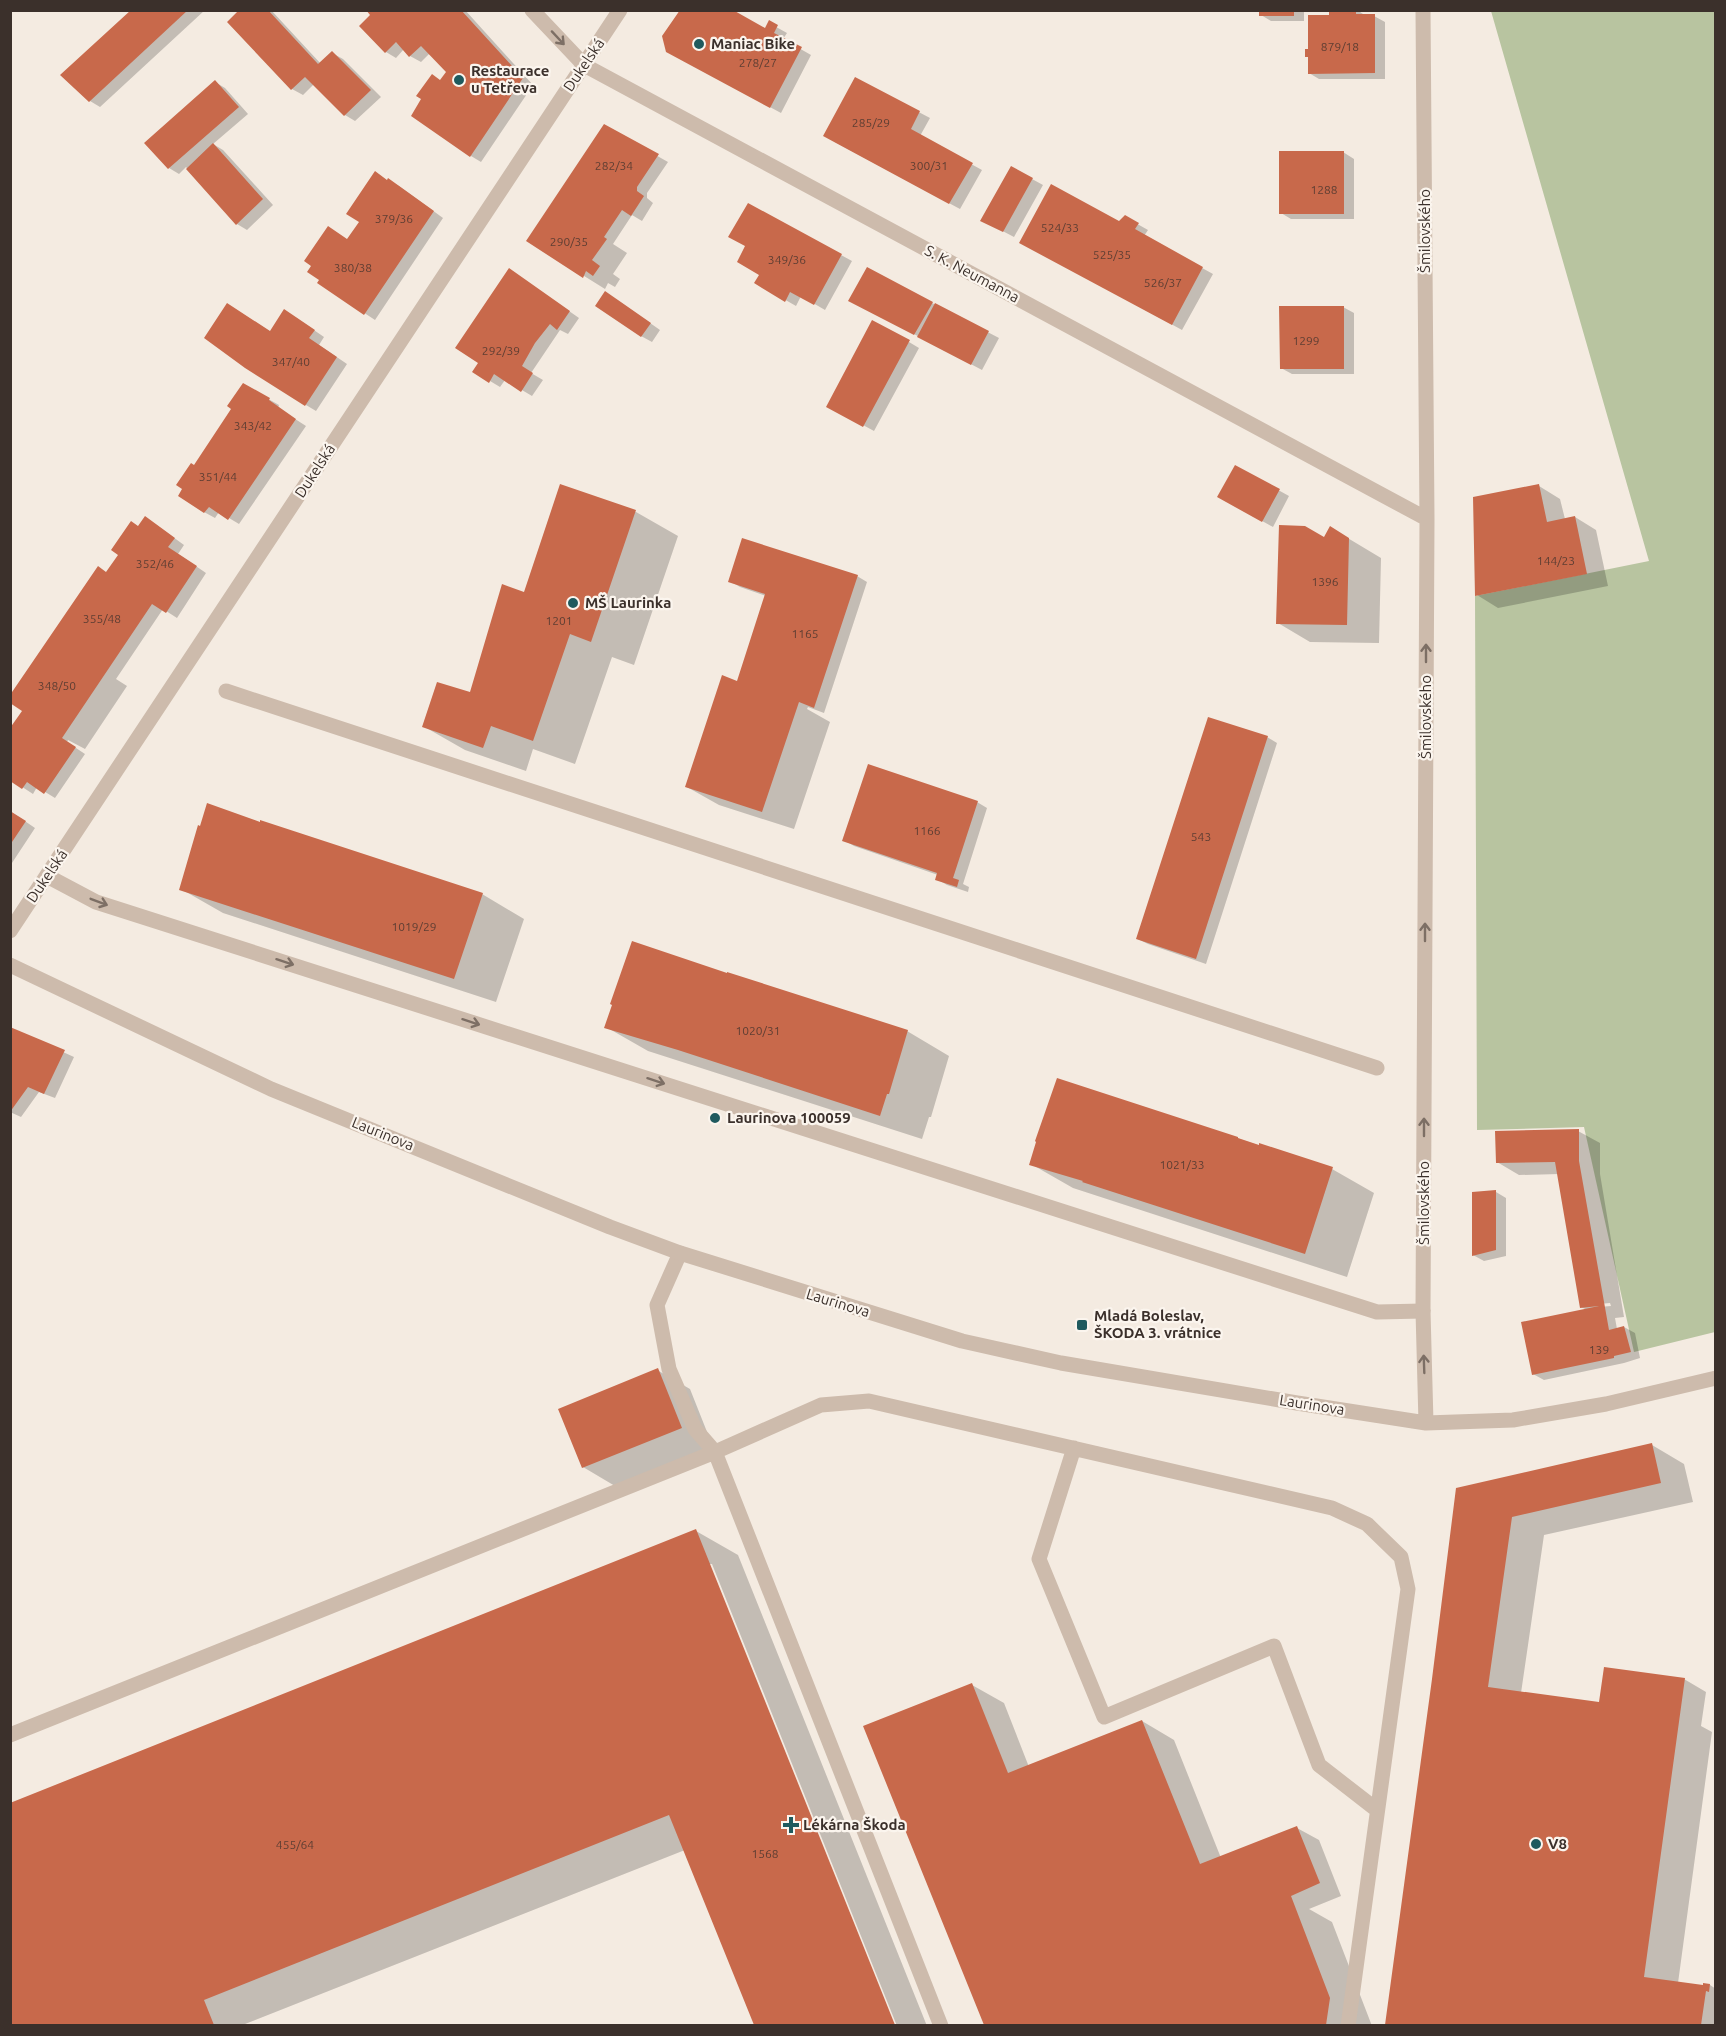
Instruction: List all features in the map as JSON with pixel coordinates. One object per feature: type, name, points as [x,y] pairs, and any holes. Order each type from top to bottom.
[{"type":"street","name":"S. K. Neumanna","points":[[532,10],[584,65],[1427,519]]},
{"type":"street","name":"Dukelská","points":[[10,931],[620,10]]},
{"type":"street","name":"Šmilovského","points":[[1423,10],[1427,519],[1424,1311],[1426,1423]]},
{"type":"street","points":[[226,691],[1377,1068]]},
{"type":"street","points":[[47,876],[96,902],[1377,1312],[1424,1311]]},
{"type":"street","name":"Laurinova","points":[[10,965],[271,1089],[680,1253],[962,1341],[1061,1363],[1426,1423],[1513,1420],[1606,1404],[1716,1378]]},
{"type":"street","points":[[680,1253],[657,1305],[669,1369],[694,1429],[715,1452],[941,2025]]},
{"type":"street","points":[[10,1735],[715,1452],[822,1405],[869,1401],[1332,1508],[1367,1524],[1401,1557],[1408,1589],[1348,2025]]},
{"type":"street","points":[[1074,1449],[1039,1559],[1104,1717],[1274,1646],[1319,1765],[1377,1810]]},
{"type":"green space","points":[[1491,11],[1715,11],[1715,1332],[1634,1352],[1584,1127],[1477,1130],[1475,596],[1649,561]]},
{"type":"building","points":[[131,10],[188,10],[89,102],[60,75]]},
{"type":"building","points":[[239,10],[268,10],[318,64],[332,51],[371,90],[344,116],[305,77],[291,90],[227,22]]},
{"type":"building","points":[[366,10],[461,10],[523,78],[470,157],[411,116],[421,99],[416,96],[432,74],[440,80],[446,72],[421,46],[409,57],[396,42],[385,53],[359,26],[370,15]]},
{"type":"building","points":[[680,10],[733,10],[765,28],[769,20],[778,25],[774,33],[802,47],[770,108],[666,52],[662,36]]},
{"type":"building","points":[[1259,10],[1294,10],[1294,16],[1259,16]]},
{"type":"building","points":[[1329,10],[1356,10],[1356,14],[1375,14],[1375,73],[1308,74],[1308,57],[1305,57],[1305,49],[1308,49],[1308,15],[1329,15]]},
{"type":"building","points":[[855,77],[920,111],[911,129],[973,163],[949,204],[823,136]]},
{"type":"building","points":[[215,80],[239,107],[168,169],[144,143]]},
{"type":"building","points":[[604,124],[659,154],[637,187],[637,191],[644,196],[631,216],[622,210],[604,237],[607,239],[592,260],[600,266],[593,276],[586,271],[583,278],[526,241]]},
{"type":"building","points":[[213,143],[263,199],[236,225],[186,169]]},
{"type":"building","points":[[1279,151],[1344,151],[1344,214],[1279,214]]},
{"type":"building","points":[[1011,166],[1033,178],[1003,232],[980,221]]},
{"type":"building","points":[[375,171],[434,211],[364,315],[317,283],[319,280],[307,272],[311,266],[304,261],[328,226],[347,239],[359,222],[346,214]]},
{"type":"building","points":[[1051,184],[1119,221],[1125,215],[1139,223],[1135,229],[1203,267],[1172,325],[1019,243]]},
{"type":"building","points":[[748,203],[842,254],[814,305],[790,292],[785,302],[754,283],[759,275],[737,262],[745,246],[728,237]]},
{"type":"building","points":[[867,267],[933,302],[914,335],[848,301]]},
{"type":"building","points":[[509,268],[570,311],[557,330],[550,324],[535,343],[522,366],[533,373],[521,392],[494,374],[489,383],[472,372],[478,363],[455,348]]},
{"type":"building","points":[[605,291],[651,323],[641,337],[595,306]]},
{"type":"building","points":[[227,303],[270,331],[284,309],[315,330],[309,338],[337,357],[305,406],[245,368],[204,338]]},
{"type":"building","points":[[935,303],[989,331],[971,365],[917,337]]},
{"type":"building","points":[[1279,306],[1344,306],[1344,369],[1280,369]]},
{"type":"building","points":[[872,320],[910,340],[863,427],[826,407]]},
{"type":"building","points":[[243,383],[270,398],[269,400],[296,419],[228,520],[209,507],[204,513],[178,496],[182,489],[176,485],[191,463],[194,465],[231,409],[227,406]]},
{"type":"building","points":[[1235,465],[1280,489],[1262,522],[1217,497]]},
{"type":"building","points":[[560,484],[636,510],[591,642],[570,634],[533,741],[491,726],[483,748],[422,727],[437,682],[470,692],[502,584],[524,592]]},
{"type":"building","points":[[1539,484],[1547,522],[1575,516],[1587,574],[1475,596],[1473,497]]},
{"type":"building","points":[[145,516],[175,538],[168,547],[197,566],[166,613],[152,604],[62,738],[76,747],[44,794],[27,782],[22,789],[10,781],[10,728],[22,711],[10,703],[10,695],[98,566],[106,572],[118,555],[111,550],[131,521],[138,526]]},
{"type":"building","points":[[1279,525],[1305,526],[1324,537],[1330,526],[1349,538],[1347,625],[1276,624]]},
{"type":"building","points":[[742,538],[858,575],[814,708],[799,702],[762,812],[685,787],[722,675],[737,681],[765,594],[728,582]]},
{"type":"building","points":[[1208,717],[1268,736],[1196,959],[1136,939]]},
{"type":"building","points":[[868,764],[978,801],[953,878],[959,880],[957,887],[935,880],[937,873],[842,841]]},
{"type":"building","points":[[207,803],[483,893],[454,979],[179,890],[198,825],[200,826]]},
{"type":"building","points":[[10,811],[26,821],[10,845]]},
{"type":"building","points":[[632,941],[908,1030],[880,1116],[604,1028]]},
{"type":"building","points":[[10,1027],[65,1050],[44,1094],[28,1087],[10,1112]]},
{"type":"building","points":[[1057,1078],[1333,1167],[1305,1254],[1029,1165]]},
{"type":"building","points":[[1579,1129],[1579,1161],[1609,1330],[1624,1326],[1631,1352],[1614,1356],[1614,1358],[1532,1375],[1521,1322],[1599,1306],[1580,1308],[1555,1162],[1496,1163],[1495,1131]]},
{"type":"building","points":[[1496,1190],[1496,1250],[1472,1256],[1472,1192]]},
{"type":"building","points":[[658,1368],[682,1428],[582,1468],[558,1409]]},
{"type":"building","name":"V8","points":[[1652,1443],[1661,1483],[1512,1517],[1488,1687],[1599,1702],[1604,1667],[1685,1678],[1644,1977],[1710,1984],[1709,1992],[1706,1991],[1701,2025],[1385,2025],[1456,1488]]},
{"type":"building","points":[[696,1529],[895,2025],[754,2025],[669,1815],[204,2000],[214,2025],[12,2025],[10,2021],[10,1803]]},
{"type":"building","points":[[972,1683],[1008,1773],[1142,1720],[1200,1864],[1297,1826],[1320,1883],[1291,1896],[1330,1998],[1326,2025],[984,2025],[863,1726]]},
{"type":"place","name":"Maniac Bike","points":[[699,44]]},
{"type":"place","name":"Restaurace u Tetřeva","points":[[459,80]]},
{"type":"place","name":"MŠ Laurinka","points":[[573,603]]},
{"type":"place","name":"Laurinova 100059","points":[[715,1118]]},
{"type":"place","name":"Mladá Boleslav, ŠKODA 3. vrátnice","points":[[1082,1325]]},
{"type":"place","name":"Lékárna Škoda","points":[[791,1825]]},
{"type":"place","name":"V8","points":[[1536,1844]]}]
